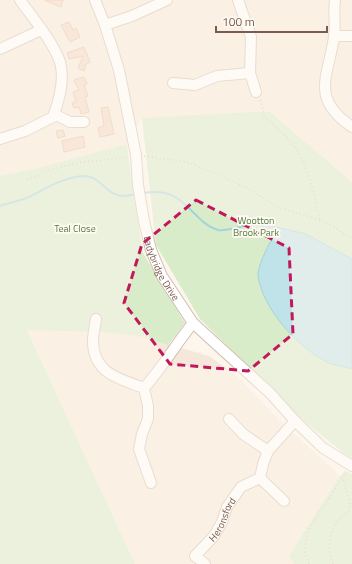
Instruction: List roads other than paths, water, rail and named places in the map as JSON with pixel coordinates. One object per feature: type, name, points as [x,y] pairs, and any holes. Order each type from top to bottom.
[{"type":"street","points":[[0,139],[25,131],[54,117],[58,102],[61,80],[60,63],[49,41],[20,0]]},
{"type":"street","name":"Ladybridge Drive","points":[[95,0],[105,25],[119,70],[136,155],[140,200],[151,250],[162,276],[193,323],[270,393],[295,421],[323,448],[350,465]]},
{"type":"street","points":[[105,25],[132,16],[168,0]]},
{"type":"street","points":[[238,0],[251,37],[250,73],[256,92]]},
{"type":"street","points":[[335,0],[333,11],[334,36],[325,76],[325,94],[329,105],[340,119],[352,127]]},
{"type":"street","points":[[0,49],[41,30]]},
{"type":"street","points":[[334,36],[352,36]]},
{"type":"street","points":[[173,83],[195,85],[217,76],[250,73]]},
{"type":"street","points":[[54,114],[70,122],[84,122]]},
{"type":"street","points":[[96,319],[93,341],[96,358],[106,372],[120,380],[144,388]]},
{"type":"street","points":[[144,388],[157,374],[164,362],[193,323]]},
{"type":"street","points":[[144,388],[148,406],[148,419],[142,434],[139,449],[151,483]]},
{"type":"street","points":[[229,419],[243,434],[268,451]]},
{"type":"street","points":[[284,501],[260,478],[268,451],[295,421]]},
{"type":"street","name":"Heronsford","points":[[205,564],[195,556],[214,536],[222,522],[228,506],[241,487],[260,478]]},
{"type":"water","points":[[263,224],[306,234],[352,259],[352,369],[328,363],[314,354],[293,336],[274,313],[261,289],[258,276],[265,252],[272,239],[262,228]]},
{"type":"waterway","points":[[0,206],[27,198],[61,181],[84,176],[95,179],[117,195],[124,196],[137,194]]},
{"type":"waterway","points":[[143,193],[161,192],[169,194],[181,201],[205,223],[218,230],[229,230],[251,225],[263,226]]},
{"type":"park label","name":"Wootton Brook Park","points":[[256,226]]},
{"type":"park label","name":"Teal Close","points":[[75,228]]}]
